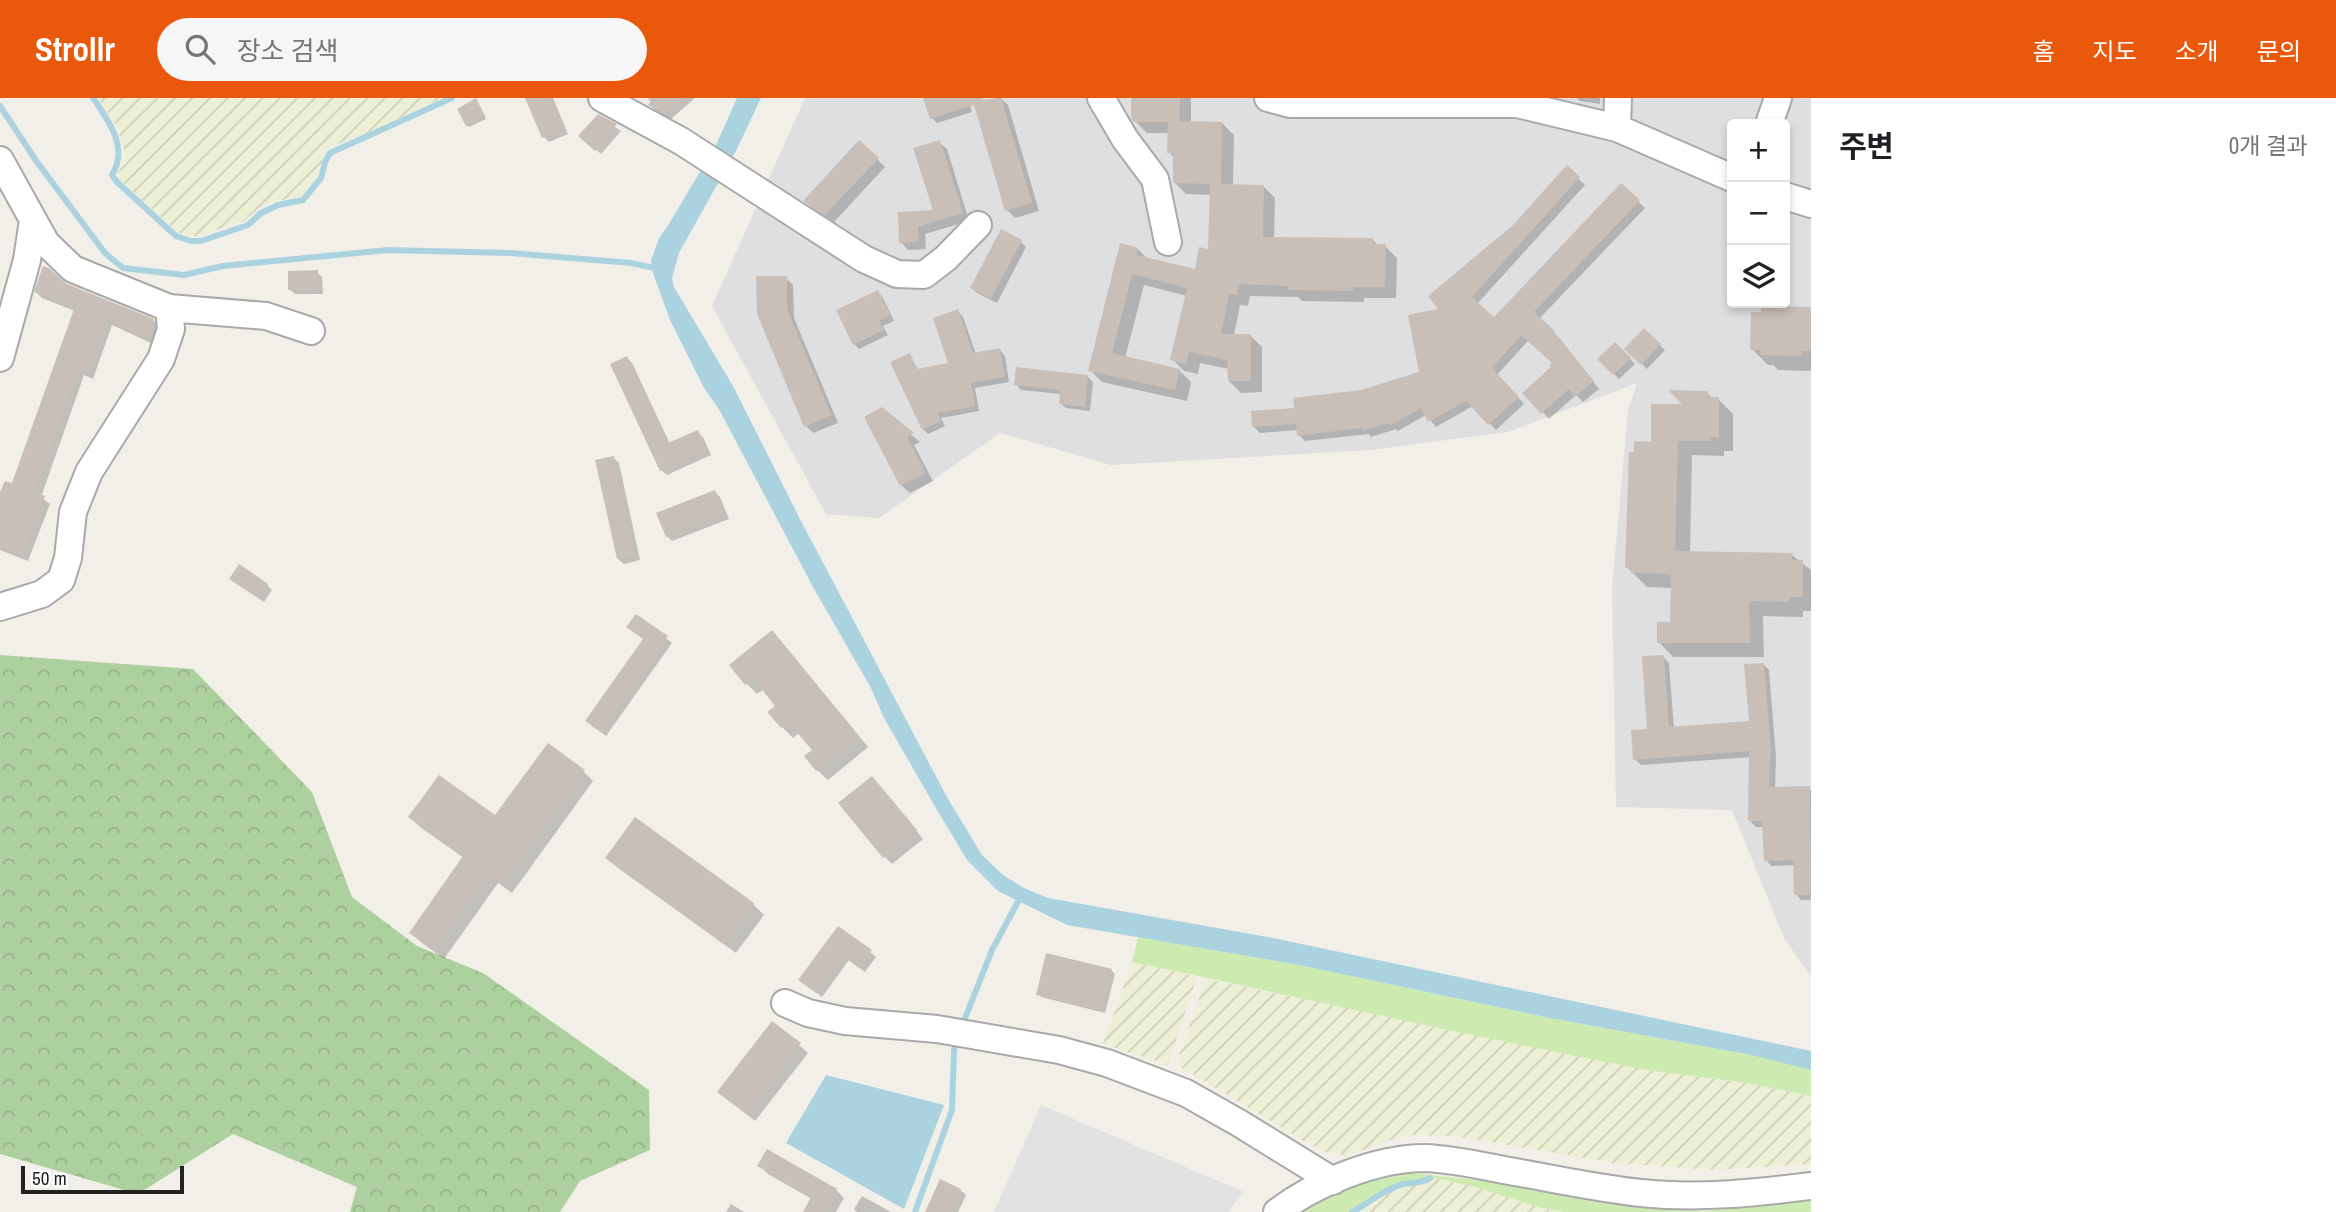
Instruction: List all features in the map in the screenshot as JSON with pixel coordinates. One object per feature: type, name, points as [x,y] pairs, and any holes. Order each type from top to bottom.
[{"type":"street","points":[[602,98],[681,141],[864,259],[897,274],[923,275],[946,258],[978,225]]},
{"type":"street","points":[[1101,98],[1125,139],[1155,179],[1168,243]]},
{"type":"street","points":[[1268,98],[1290,104],[1517,104],[1617,128],[1727,176]]},
{"type":"street","points":[[1617,128],[1618,98]]},
{"type":"street","points":[[1771,119],[1778,98]]},
{"type":"street","points":[[0,160],[46,243],[73,269],[169,308],[266,316],[311,331]]},
{"type":"street","points":[[1790,198],[1811,204]]},
{"type":"street","points":[[0,358],[27,260],[33,220]]},
{"type":"street","points":[[0,607],[42,594],[61,580],[68,558],[73,512],[89,472],[161,359],[171,329],[169,308]]},
{"type":"street","points":[[785,1003],[808,1013],[845,1021],[937,1029],[1059,1050],[1107,1063],[1186,1093],[1250,1129],[1332,1181]]},
{"type":"street","points":[[1277,1212],[1297,1197],[1363,1169],[1423,1158],[1454,1160],[1605,1189],[1654,1194],[1714,1196],[1811,1186]]},
{"type":"shaded area","points":[[805,98],[1811,98],[1811,977],[1784,938],[1732,810],[1616,807],[1612,589],[1628,410],[1637,383],[1508,432],[1370,450],[1111,465],[1000,433],[879,518],[826,514],[712,306]]},
{"type":"shaded area","points":[[1041,1105],[1244,1192],[1228,1212],[994,1212]]},
{"type":"green space","points":[[98,98],[443,98],[354,139],[330,146],[324,154],[315,181],[303,195],[269,203],[244,221],[199,236],[190,236],[177,232],[120,180],[118,173],[125,153],[117,127]]},
{"type":"green space","points":[[0,655],[193,669],[312,792],[352,897],[417,946],[483,973],[649,1090],[650,1150],[580,1181],[560,1212],[350,1212],[357,1187],[233,1134],[138,1194],[0,1154]]},
{"type":"green space","points":[[1138,937],[1299,965],[1550,1018],[1751,1055],[1811,1070],[1811,1096],[1747,1083],[1646,1070],[1132,962]]},
{"type":"green space","points":[[1132,962],[1197,977],[1168,1065],[1103,1044]]},
{"type":"green space","points":[[1206,979],[1646,1070],[1747,1083],[1811,1096],[1811,1164],[1715,1170],[1614,1163],[1456,1136],[1404,1135],[1346,1156],[1326,1152],[1179,1066],[1179,1055]]},
{"type":"green space","points":[[1411,1173],[1477,1180],[1669,1210],[1704,1211],[1811,1201],[1811,1212],[1565,1212],[1431,1177],[1423,1181],[1401,1182],[1386,1188],[1348,1212],[1298,1212],[1359,1184]]},
{"type":"green space","points":[[1434,1178],[1565,1212],[1354,1212],[1388,1191],[1402,1186],[1424,1184]]},
{"type":"water","points":[[737,98],[761,98],[737,149],[679,253],[672,278],[674,287],[733,386],[948,799],[982,855],[1003,875],[1048,898],[1273,938],[1811,1051],[1811,1070],[1751,1055],[1550,1018],[1299,965],[1067,925],[998,891],[967,860],[884,718],[871,688],[813,587],[720,411],[704,388],[670,320],[653,273],[651,260],[659,238],[717,143]]},
{"type":"water","points":[[826,1075],[944,1105],[904,1209],[786,1143]]},
{"type":"building","points":[[476,98],[485,116],[466,126],[457,109]]},
{"type":"building","points":[[525,98],[551,98],[564,129],[542,138]]},
{"type":"building","points":[[654,98],[680,98],[665,114],[648,105]]},
{"type":"building","points":[[923,98],[1001,98],[1032,203],[1005,211],[974,105],[930,119]]},
{"type":"building","points":[[1131,98],[1180,98],[1179,121],[1222,122],[1221,184],[1264,185],[1263,237],[1373,238],[1373,244],[1386,244],[1385,287],[1353,287],[1353,291],[1288,290],[1288,286],[1239,284],[1237,295],[1229,294],[1221,334],[1251,334],[1251,381],[1228,381],[1227,360],[1189,352],[1186,364],[1170,360],[1187,288],[1132,274],[1112,353],[1180,369],[1175,390],[1088,371],[1120,243],[1138,248],[1137,255],[1195,269],[1199,247],[1208,249],[1210,184],[1173,183],[1173,153],[1167,153],[1168,122],[1133,122]]},
{"type":"building","points":[[598,114],[617,124],[595,151],[578,136]]},
{"type":"building","points":[[859,140],[879,158],[825,215],[803,201]]},
{"type":"building","points":[[940,140],[963,213],[918,227],[919,242],[899,243],[898,212],[933,210],[913,148]]},
{"type":"building","points":[[1567,165],[1580,177],[1472,297],[1494,317],[1621,183],[1640,200],[1534,312],[1555,331],[1594,381],[1575,397],[1569,389],[1541,414],[1522,393],[1551,367],[1549,365],[1552,363],[1521,335],[1492,368],[1519,397],[1488,425],[1466,401],[1428,422],[1421,408],[1390,426],[1389,423],[1363,431],[1362,428],[1297,436],[1296,424],[1252,427],[1251,411],[1294,408],[1293,398],[1361,390],[1419,372],[1408,315],[1438,309],[1428,296],[1513,225]]},
{"type":"building","points":[[1001,229],[1022,240],[991,299],[970,288]]},
{"type":"building","points":[[43,266],[67,284],[154,319],[144,338],[106,320],[87,374],[78,371],[34,492],[45,496],[22,556],[0,548],[0,492],[5,481],[12,483],[74,309],[34,292]]},
{"type":"building","points":[[318,270],[318,290],[288,290],[288,271]]},
{"type":"building","points":[[756,276],[787,276],[787,309],[831,415],[804,427],[757,314]]},
{"type":"building","points":[[878,290],[890,315],[879,321],[884,330],[853,345],[836,310]]},
{"type":"building","points":[[1811,307],[1811,351],[1802,351],[1802,356],[1760,355],[1761,350],[1750,350],[1751,312],[1761,312],[1761,308]]},
{"type":"building","points":[[958,309],[973,353],[1000,348],[1005,377],[971,383],[975,406],[938,413],[941,421],[922,430],[890,362],[910,353],[917,369],[948,363],[933,318]]},
{"type":"building","points":[[1644,328],[1661,344],[1641,365],[1624,349]]},
{"type":"building","points":[[1615,342],[1631,358],[1613,375],[1597,359]]},
{"type":"building","points":[[627,356],[668,443],[698,430],[707,450],[660,471],[610,364]]},
{"type":"building","points":[[1016,367],[1088,375],[1085,407],[1059,404],[1060,390],[1014,385]]},
{"type":"building","points":[[1668,390],[1708,391],[1708,397],[1719,397],[1719,437],[1710,437],[1710,441],[1678,441],[1675,551],[1793,553],[1792,560],[1803,560],[1803,597],[1789,597],[1789,602],[1749,601],[1750,643],[1657,643],[1657,622],[1670,622],[1671,574],[1631,573],[1631,568],[1625,568],[1629,452],[1634,452],[1634,441],[1651,442],[1651,404],[1682,404]]},
{"type":"building","points":[[882,407],[914,433],[907,437],[926,473],[900,486],[864,417]]},
{"type":"building","points":[[614,456],[635,555],[617,559],[595,460]]},
{"type":"building","points":[[715,490],[725,513],[666,537],[656,513]]},
{"type":"building","points":[[239,564],[268,584],[258,598],[229,579]]},
{"type":"building","points":[[636,614],[668,636],[601,732],[585,721],[643,639],[626,627]]},
{"type":"building","points":[[772,630],[859,736],[816,771],[804,756],[812,750],[788,722],[781,728],[767,712],[775,706],[753,678],[745,685],[729,665]]},
{"type":"building","points":[[1664,655],[1669,727],[1749,721],[1744,664],[1764,663],[1771,750],[1769,787],[1810,786],[1811,895],[1794,895],[1793,860],[1764,861],[1762,821],[1748,821],[1749,751],[1633,760],[1631,730],[1647,729],[1642,656]]},
{"type":"building","points":[[548,743],[585,770],[501,884],[487,874],[434,950],[409,933],[463,856],[408,817],[439,775],[495,815]]},
{"type":"building","points":[[872,776],[917,830],[883,858],[838,803]]},
{"type":"building","points":[[635,817],[754,903],[724,944],[605,858]]},
{"type":"building","points":[[838,926],[872,950],[859,968],[843,956],[816,993],[798,980]]},
{"type":"building","points":[[1046,953],[1112,969],[1102,1011],[1036,995]]},
{"type":"building","points":[[772,1021],[801,1043],[746,1114],[717,1092]]},
{"type":"building","points":[[767,1149],[837,1189],[823,1212],[803,1212],[811,1197],[757,1166]]},
{"type":"building","points":[[940,1179],[961,1189],[951,1212],[925,1212]]},
{"type":"waterway","points":[[93,98],[111,125],[118,145],[117,165],[112,175],[176,236],[191,241],[201,241],[248,225],[261,213],[278,205],[303,200],[321,178],[330,153],[452,98]]},
{"type":"waterway","points":[[0,106],[37,162],[105,253],[123,268],[184,275],[223,266],[388,250],[510,253],[631,263],[659,269]]},
{"type":"waterway","points":[[962,1026],[992,950],[1021,896]]},
{"type":"waterway","points":[[915,1212],[952,1110],[954,1050],[957,1039]]},
{"type":"waterway","points":[[1352,1212],[1391,1189],[1430,1178]]}]
